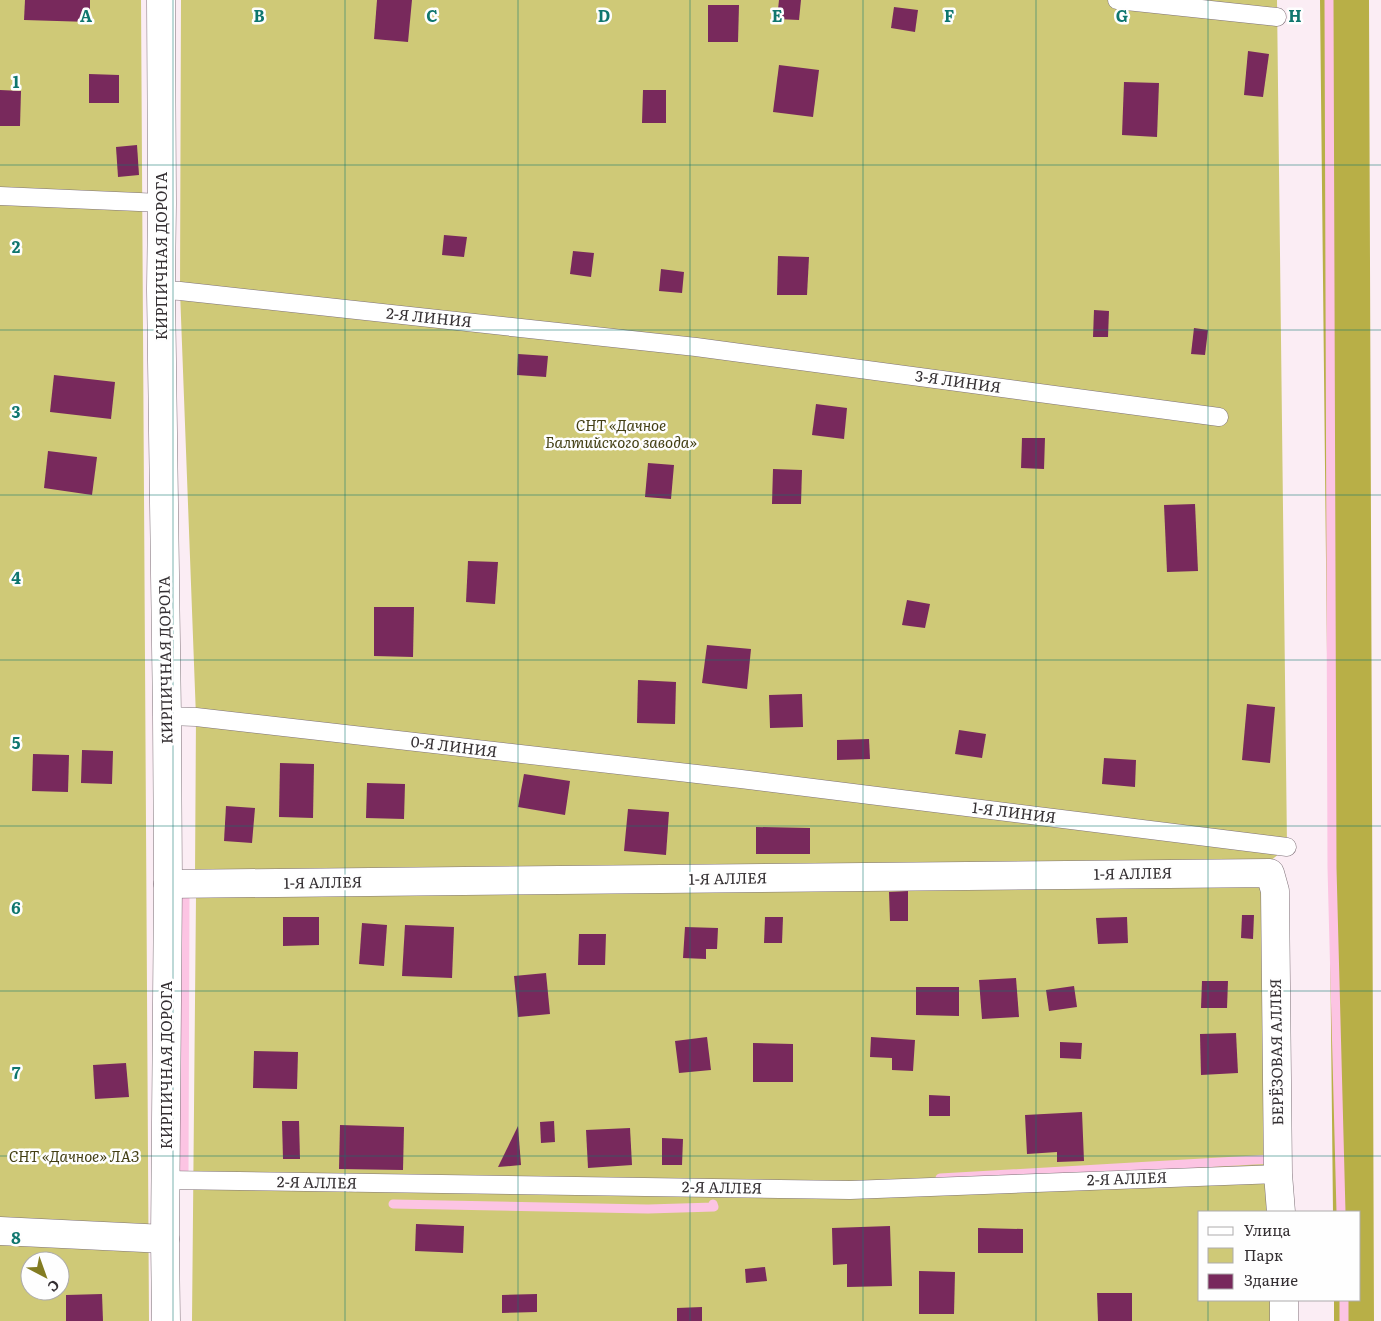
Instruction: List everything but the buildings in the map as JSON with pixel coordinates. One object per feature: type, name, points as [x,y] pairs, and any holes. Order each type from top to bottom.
[{"type":"street","name":"КИРПИЧНАЯ ДОРОГА","points":[[161,0],[161,290],[168,884],[166,1321]]},
{"type":"street","name":"1-Я АЛЛЕЯ","points":[[168,884],[1270,872],[1275,891]]},
{"type":"street","name":"БЕРЁЗОВАЯ АЛЛЕЯ","points":[[1275,891],[1278,1174],[1281,1211]]},
{"type":"street","points":[[0,1231],[165,1239]]},
{"type":"street","points":[[1284,1301],[1284,1321]]},
{"type":"lane","points":[[1117,0],[1277,17]]},
{"type":"lane","points":[[0,196],[162,203]]},
{"type":"lane","name":"2-Я ЛИНИЯ","points":[[161,290],[696,347]]},
{"type":"lane","name":"3-Я ЛИНИЯ","points":[[696,347],[1219,416]]},
{"type":"lane","name":"0-Я ЛИНИЯ","points":[[167,716],[196,717],[741,779]]},
{"type":"lane","name":"1-Я ЛИНИЯ","points":[[741,779],[1287,847]]},
{"type":"lane","name":"2-Я АЛЛЕЯ","points":[[166,1180],[850,1190],[1278,1174]]},
{"type":"green space","name":"СНТ «Дачное» ЛАЗ","points":[[0,0],[141,0],[149,1321],[0,1321]]},
{"type":"green space","name":"СНТ «Дачное Балтийского завода»","points":[[181,0],[1277,0],[1287,847],[1269,862],[195,875],[196,717],[180,291]]},
{"type":"green space","points":[[1264,883],[1270,1211],[1198,1211],[1198,1301],[1272,1301],[1271,1321],[192,1321],[196,896]]},
{"type":"shaded area","points":[[1320,0],[1369,0],[1374,1321],[1334,1321],[1334,1301],[1361,1301],[1361,1211],[1333,1211]]},
{"type":"waterway","points":[[1329,0],[1332,868],[1341,1211]]},
{"type":"waterway","points":[[184,1175],[185,894]]},
{"type":"waterway","points":[[940,1178],[1272,1159]]},
{"type":"waterway","points":[[393,1204],[648,1209],[714,1207],[713,1204]]},
{"type":"waterway","points":[[1344,1301],[1344,1321]]}]
